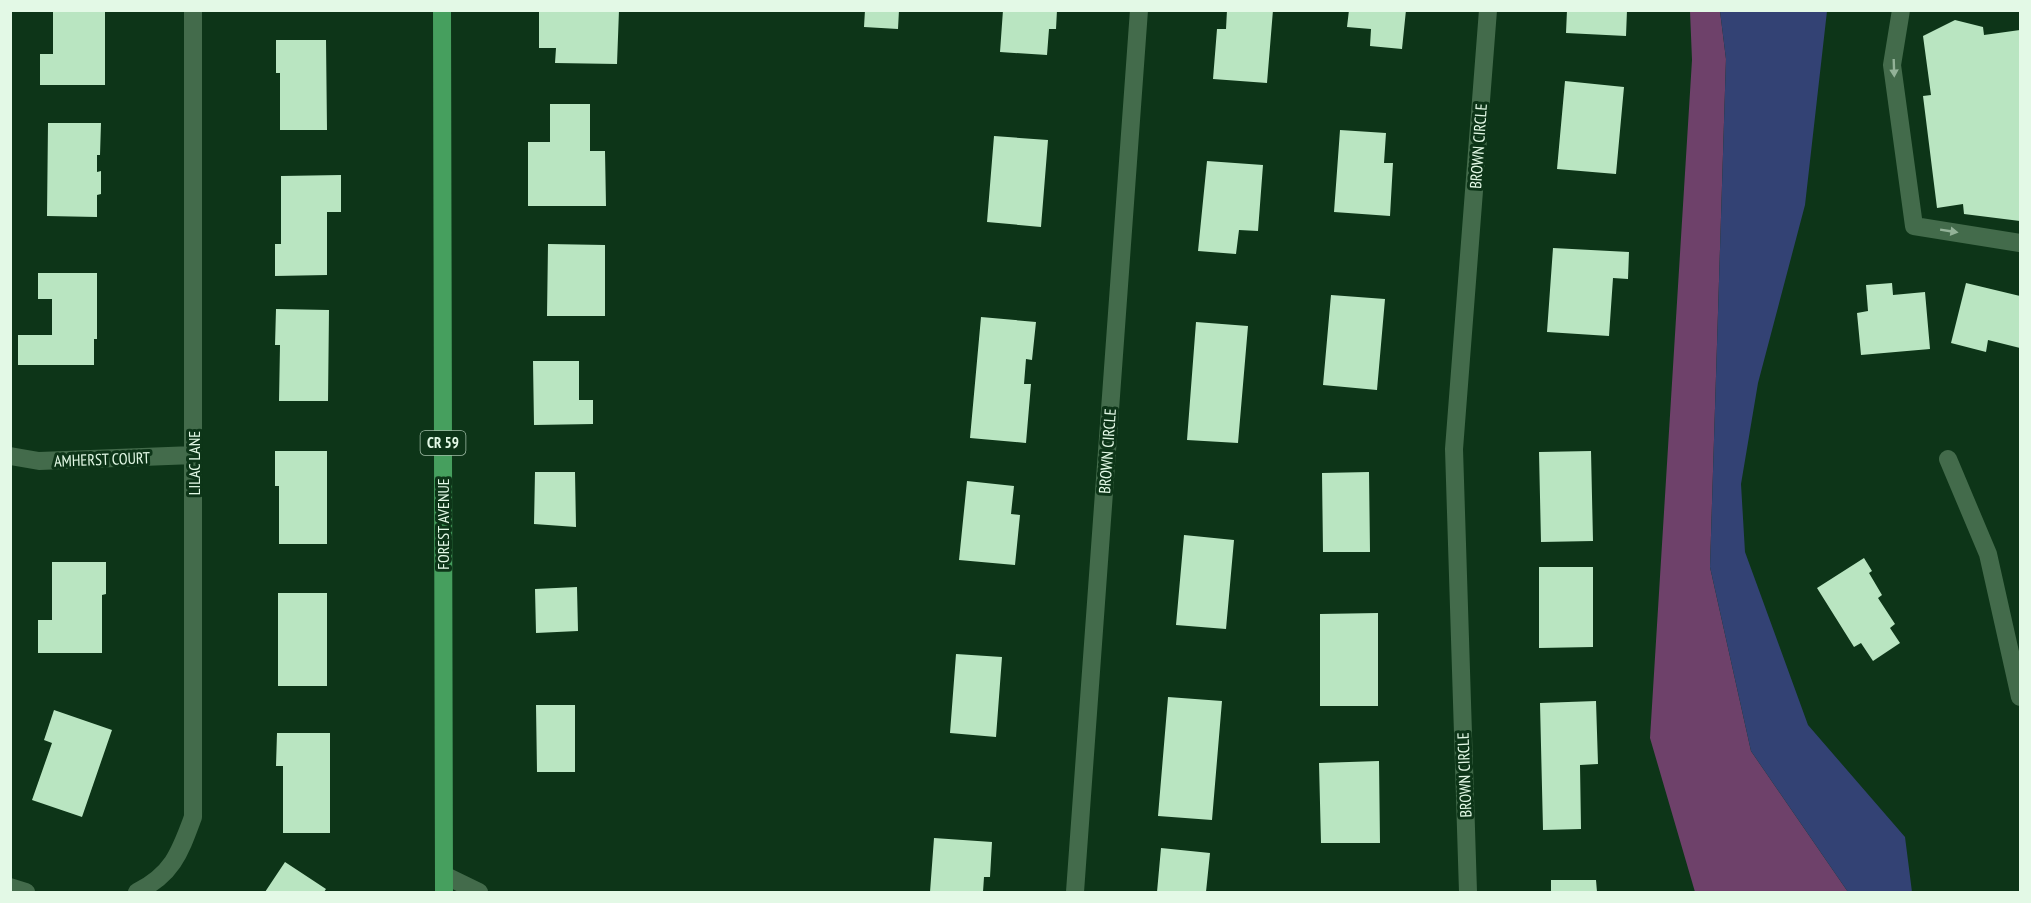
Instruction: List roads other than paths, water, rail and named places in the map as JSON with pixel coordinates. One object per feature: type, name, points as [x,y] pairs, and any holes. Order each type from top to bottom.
[{"type":"main road","name":"FOREST AVENUE","points":[[442,10],[444,884]]},
{"type":"street","name":"LILAC LANE","points":[[138,892],[153,885],[178,857],[194,817],[193,10]]},
{"type":"street","name":"BROWN CIRCLE","points":[[1075,892],[1139,10]]},
{"type":"street","name":"BROWN CIRCLE","points":[[1468,892],[1454,449],[1488,10]]},
{"type":"street","points":[[1901,10],[1892,65],[1914,226],[2020,243]]},
{"type":"street","name":"AMHERST COURT","points":[[10,456],[39,461],[194,455]]},
{"type":"street","points":[[1948,459],[1988,554],[2020,697]]},
{"type":"street","points":[[444,884],[479,892]]},
{"type":"street","points":[[10,887],[26,892]]},
{"type":"water","points":[[1720,11],[1827,11],[1805,205],[1758,383],[1741,484],[1745,552],[1808,725],[1905,837],[1912,892],[1848,892],[1751,751],[1710,567],[1726,59]]}]
